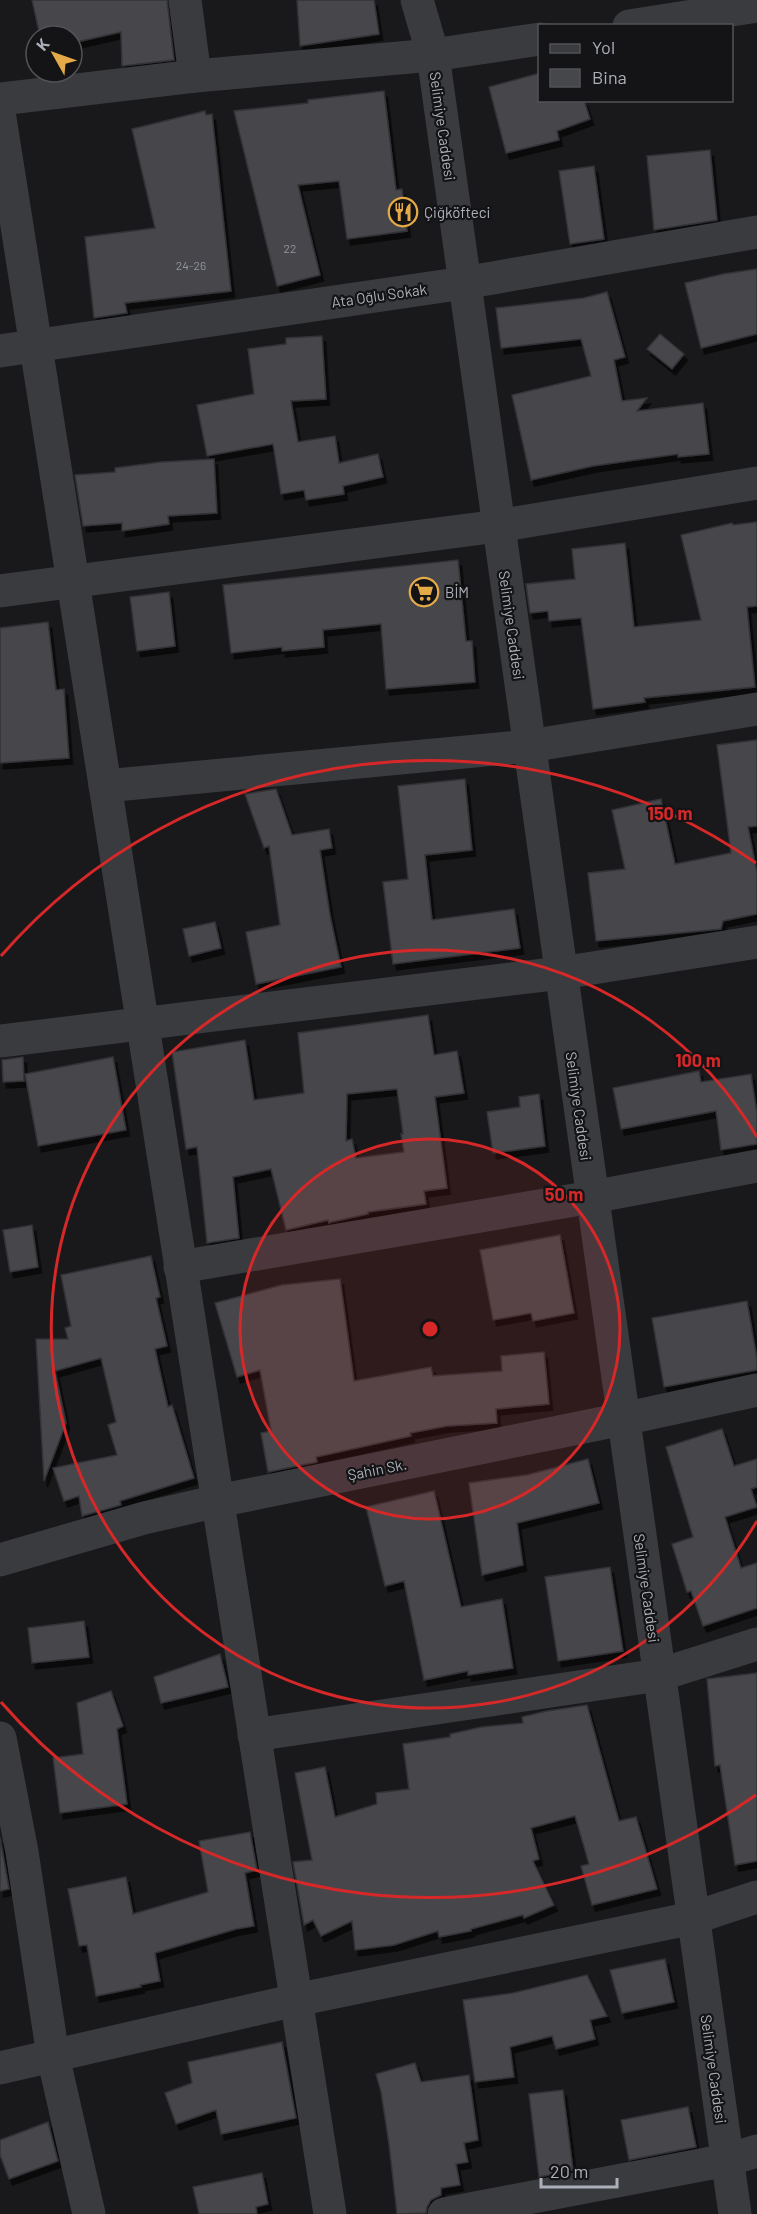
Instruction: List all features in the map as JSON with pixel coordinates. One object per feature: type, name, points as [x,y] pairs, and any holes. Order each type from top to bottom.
[{"type":"street","points":[[185,0],[195,76]]},
{"type":"street","name":"Selimiye Caddesi","points":[[417,0],[433,55],[693,1918],[742,2156],[735,2214]]},
{"type":"street","points":[[642,24],[757,6]]},
{"type":"street","points":[[0,99],[195,76],[433,55],[538,39]]},
{"type":"street","points":[[0,118],[330,2214]]},
{"type":"street","name":"Ata Oğlu Sokak","points":[[0,351],[464,283],[757,232]]},
{"type":"street","points":[[0,591],[498,526],[757,483]]},
{"type":"street","points":[[105,786],[529,746],[757,709]]},
{"type":"street","points":[[0,1041],[561,973],[757,942]]},
{"type":"street","points":[[180,1267],[757,1167]]},
{"type":"street","name":"Şahin Sk.","points":[[0,1560],[144,1518],[218,1501],[757,1390]]},
{"type":"street","points":[[254,1735],[659,1675],[757,1644]]},
{"type":"street","points":[[0,1738],[22,1852],[53,2056],[89,2214]]},
{"type":"street","points":[[0,2068],[296,2000],[693,1918],[757,1898]]},
{"type":"street","points":[[444,2214],[742,2156]]},
{"type":"building","points":[[32,0],[167,0],[174,60],[122,66],[121,32],[84,40],[84,24],[37,24]]},
{"type":"building","points":[[297,0],[374,0],[379,34],[300,46]]},
{"type":"building","points":[[538,74],[538,102],[585,102],[590,119],[557,131],[559,140],[506,153],[489,87]]},
{"type":"building","points":[[384,91],[396,190],[402,189],[407,231],[347,239],[339,181],[298,185],[320,275],[277,286],[234,111],[308,103],[308,100]]},
{"type":"building","points":[[205,111],[206,115],[212,114],[231,291],[125,303],[127,313],[94,318],[85,237],[155,228],[132,129]]},
{"type":"building","points":[[710,150],[717,220],[654,230],[647,156]]},
{"type":"building","points":[[594,166],[604,239],[570,244],[559,171]]},
{"type":"building","points":[[757,269],[757,334],[701,348],[685,283]]},
{"type":"building","points":[[607,292],[625,357],[614,360],[622,401],[647,398],[637,411],[703,403],[709,454],[678,457],[678,454],[593,466],[531,480],[512,395],[591,376],[581,339],[501,348],[496,308],[584,298]]},
{"type":"building","points":[[660,334],[684,354],[672,369],[647,349]]},
{"type":"building","points":[[322,336],[326,399],[291,401],[298,442],[335,436],[339,463],[378,454],[383,477],[343,486],[344,494],[306,500],[304,490],[281,494],[273,444],[207,456],[197,405],[254,394],[248,349],[286,344],[286,338]]},
{"type":"building","points":[[214,459],[217,513],[168,516],[169,524],[122,531],[122,523],[83,526],[75,475],[115,472],[115,468],[161,462]]},
{"type":"building","points":[[757,522],[757,606],[747,607],[755,687],[644,698],[645,702],[593,709],[581,618],[549,621],[548,611],[530,613],[526,584],[575,579],[572,549],[625,543],[634,627],[701,620],[681,535],[732,523],[733,525]]},
{"type":"building","points":[[458,560],[466,641],[472,641],[475,682],[386,689],[381,624],[323,630],[324,647],[282,651],[282,647],[231,653],[223,585]]},
{"type":"building","points":[[169,592],[175,646],[137,651],[130,597]]},
{"type":"building","points":[[48,622],[56,690],[64,689],[69,758],[0,763],[0,628]]},
{"type":"building","points":[[757,740],[757,826],[748,827],[757,873],[757,914],[723,921],[721,929],[596,941],[588,873],[625,869],[612,810],[661,799],[675,864],[731,853],[717,745]]},
{"type":"building","points":[[465,779],[472,850],[425,855],[432,920],[514,909],[520,948],[393,964],[383,882],[408,879],[398,786]]},
{"type":"building","points":[[276,789],[292,835],[329,829],[332,848],[320,850],[341,967],[256,984],[246,932],[280,925],[269,846],[264,848],[245,794]]},
{"type":"building","points":[[215,922],[221,948],[189,956],[183,929]]},
{"type":"building","points":[[428,1015],[434,1055],[457,1051],[464,1093],[435,1097],[447,1188],[424,1191],[426,1204],[368,1212],[368,1214],[329,1223],[328,1220],[286,1230],[271,1169],[233,1177],[239,1238],[207,1243],[197,1147],[186,1149],[172,1052],[245,1040],[254,1100],[304,1093],[298,1033]],"holes":[[[397,1089],[403,1134],[401,1134],[404,1152],[356,1158],[352,1139],[346,1141],[347,1094]]]},
{"type":"building","points":[[23,1057],[24,1081],[3,1082],[2,1060]]},
{"type":"building","points":[[113,1057],[126,1130],[38,1146],[25,1074]]},
{"type":"building","points":[[699,1071],[701,1082],[751,1074],[757,1114],[757,1144],[721,1150],[716,1111],[621,1129],[613,1088]]},
{"type":"building","points":[[539,1094],[545,1146],[493,1153],[487,1112],[520,1107],[519,1097]]},
{"type":"building","points":[[32,1225],[38,1267],[10,1272],[3,1230]]},
{"type":"building","points":[[560,1235],[574,1313],[533,1321],[531,1313],[493,1320],[480,1250]]},
{"type":"building","points":[[151,1256],[160,1297],[156,1298],[167,1346],[155,1349],[168,1407],[172,1405],[194,1478],[120,1501],[121,1505],[82,1516],[79,1496],[64,1501],[53,1468],[117,1455],[108,1425],[116,1422],[101,1358],[55,1371],[66,1423],[44,1481],[36,1339],[68,1339],[65,1328],[71,1326],[61,1275]]},
{"type":"building","points":[[340,1279],[354,1381],[431,1367],[433,1376],[502,1371],[501,1356],[544,1352],[549,1404],[496,1409],[497,1423],[447,1426],[410,1433],[411,1436],[316,1457],[317,1462],[268,1472],[261,1433],[271,1431],[260,1370],[237,1377],[215,1303],[282,1285]]},
{"type":"building","points":[[747,1301],[757,1370],[664,1387],[652,1318]]},
{"type":"building","points":[[722,1429],[734,1466],[757,1459],[757,1487],[751,1489],[757,1507],[725,1517],[741,1568],[757,1563],[757,1608],[703,1626],[691,1591],[687,1592],[672,1544],[693,1537],[666,1447]]},
{"type":"building","points":[[588,1459],[599,1503],[517,1523],[523,1565],[482,1575],[469,1483],[527,1475]]},
{"type":"building","points":[[434,1491],[461,1607],[502,1599],[513,1668],[468,1675],[468,1671],[424,1680],[404,1581],[385,1586],[366,1507]]},
{"type":"building","points":[[610,1567],[623,1651],[558,1661],[545,1577]]},
{"type":"building","points":[[84,1621],[89,1657],[32,1663],[28,1628]]},
{"type":"building","points":[[220,1654],[228,1687],[161,1703],[154,1677]]},
{"type":"building","points":[[757,1673],[757,1861],[735,1865],[720,1765],[715,1766],[707,1679]]},
{"type":"building","points":[[111,1691],[123,1726],[117,1729],[127,1804],[60,1813],[53,1758],[83,1754],[77,1703]]},
{"type":"building","points":[[587,1705],[619,1821],[636,1817],[657,1889],[592,1905],[581,1866],[589,1864],[575,1816],[531,1828],[539,1859],[533,1861],[554,1905],[524,1918],[523,1915],[471,1929],[471,1931],[439,1937],[438,1931],[394,1945],[355,1950],[352,1921],[321,1936],[313,1920],[304,1925],[293,1862],[312,1860],[295,1773],[325,1767],[335,1817],[377,1804],[376,1793],[409,1789],[403,1744],[450,1737],[450,1734],[482,1727],[523,1723],[522,1717]]},
{"type":"building","points":[[250,1832],[257,1870],[245,1873],[254,1926],[236,1929],[155,1953],[160,1981],[96,1996],[87,1945],[79,1946],[68,1889],[126,1877],[133,1914],[208,1892],[199,1841]]},
{"type":"building","points":[[0,1837],[9,1889],[0,1891]]},
{"type":"building","points":[[665,1959],[674,2002],[622,2013],[610,1970]]},
{"type":"building","points":[[587,1975],[607,2016],[590,2020],[595,2039],[556,2049],[552,2036],[510,2047],[514,2077],[475,2082],[463,2000],[513,1993]]},
{"type":"building","points":[[282,2042],[296,2118],[221,2134],[216,2110],[176,2124],[165,2093],[192,2083],[188,2062]]},
{"type":"building","points":[[415,2063],[421,2082],[469,2075],[478,2140],[464,2143],[468,2162],[456,2164],[460,2185],[441,2188],[441,2195],[431,2200],[426,2213],[397,2214],[389,2144],[376,2074]]},
{"type":"building","points":[[563,2090],[573,2170],[539,2177],[529,2094]]},
{"type":"building","points":[[688,2107],[696,2147],[629,2160],[621,2120]]},
{"type":"building","points":[[48,2122],[58,2161],[9,2179],[0,2155],[0,2140]]},
{"type":"building","points":[[262,2173],[268,2204],[256,2207],[257,2214],[199,2214],[193,2187]]},
{"type":"place","name":"Çiğköfteci","points":[[403,212]]},
{"type":"place","name":"BİM","points":[[424,592]]}]
